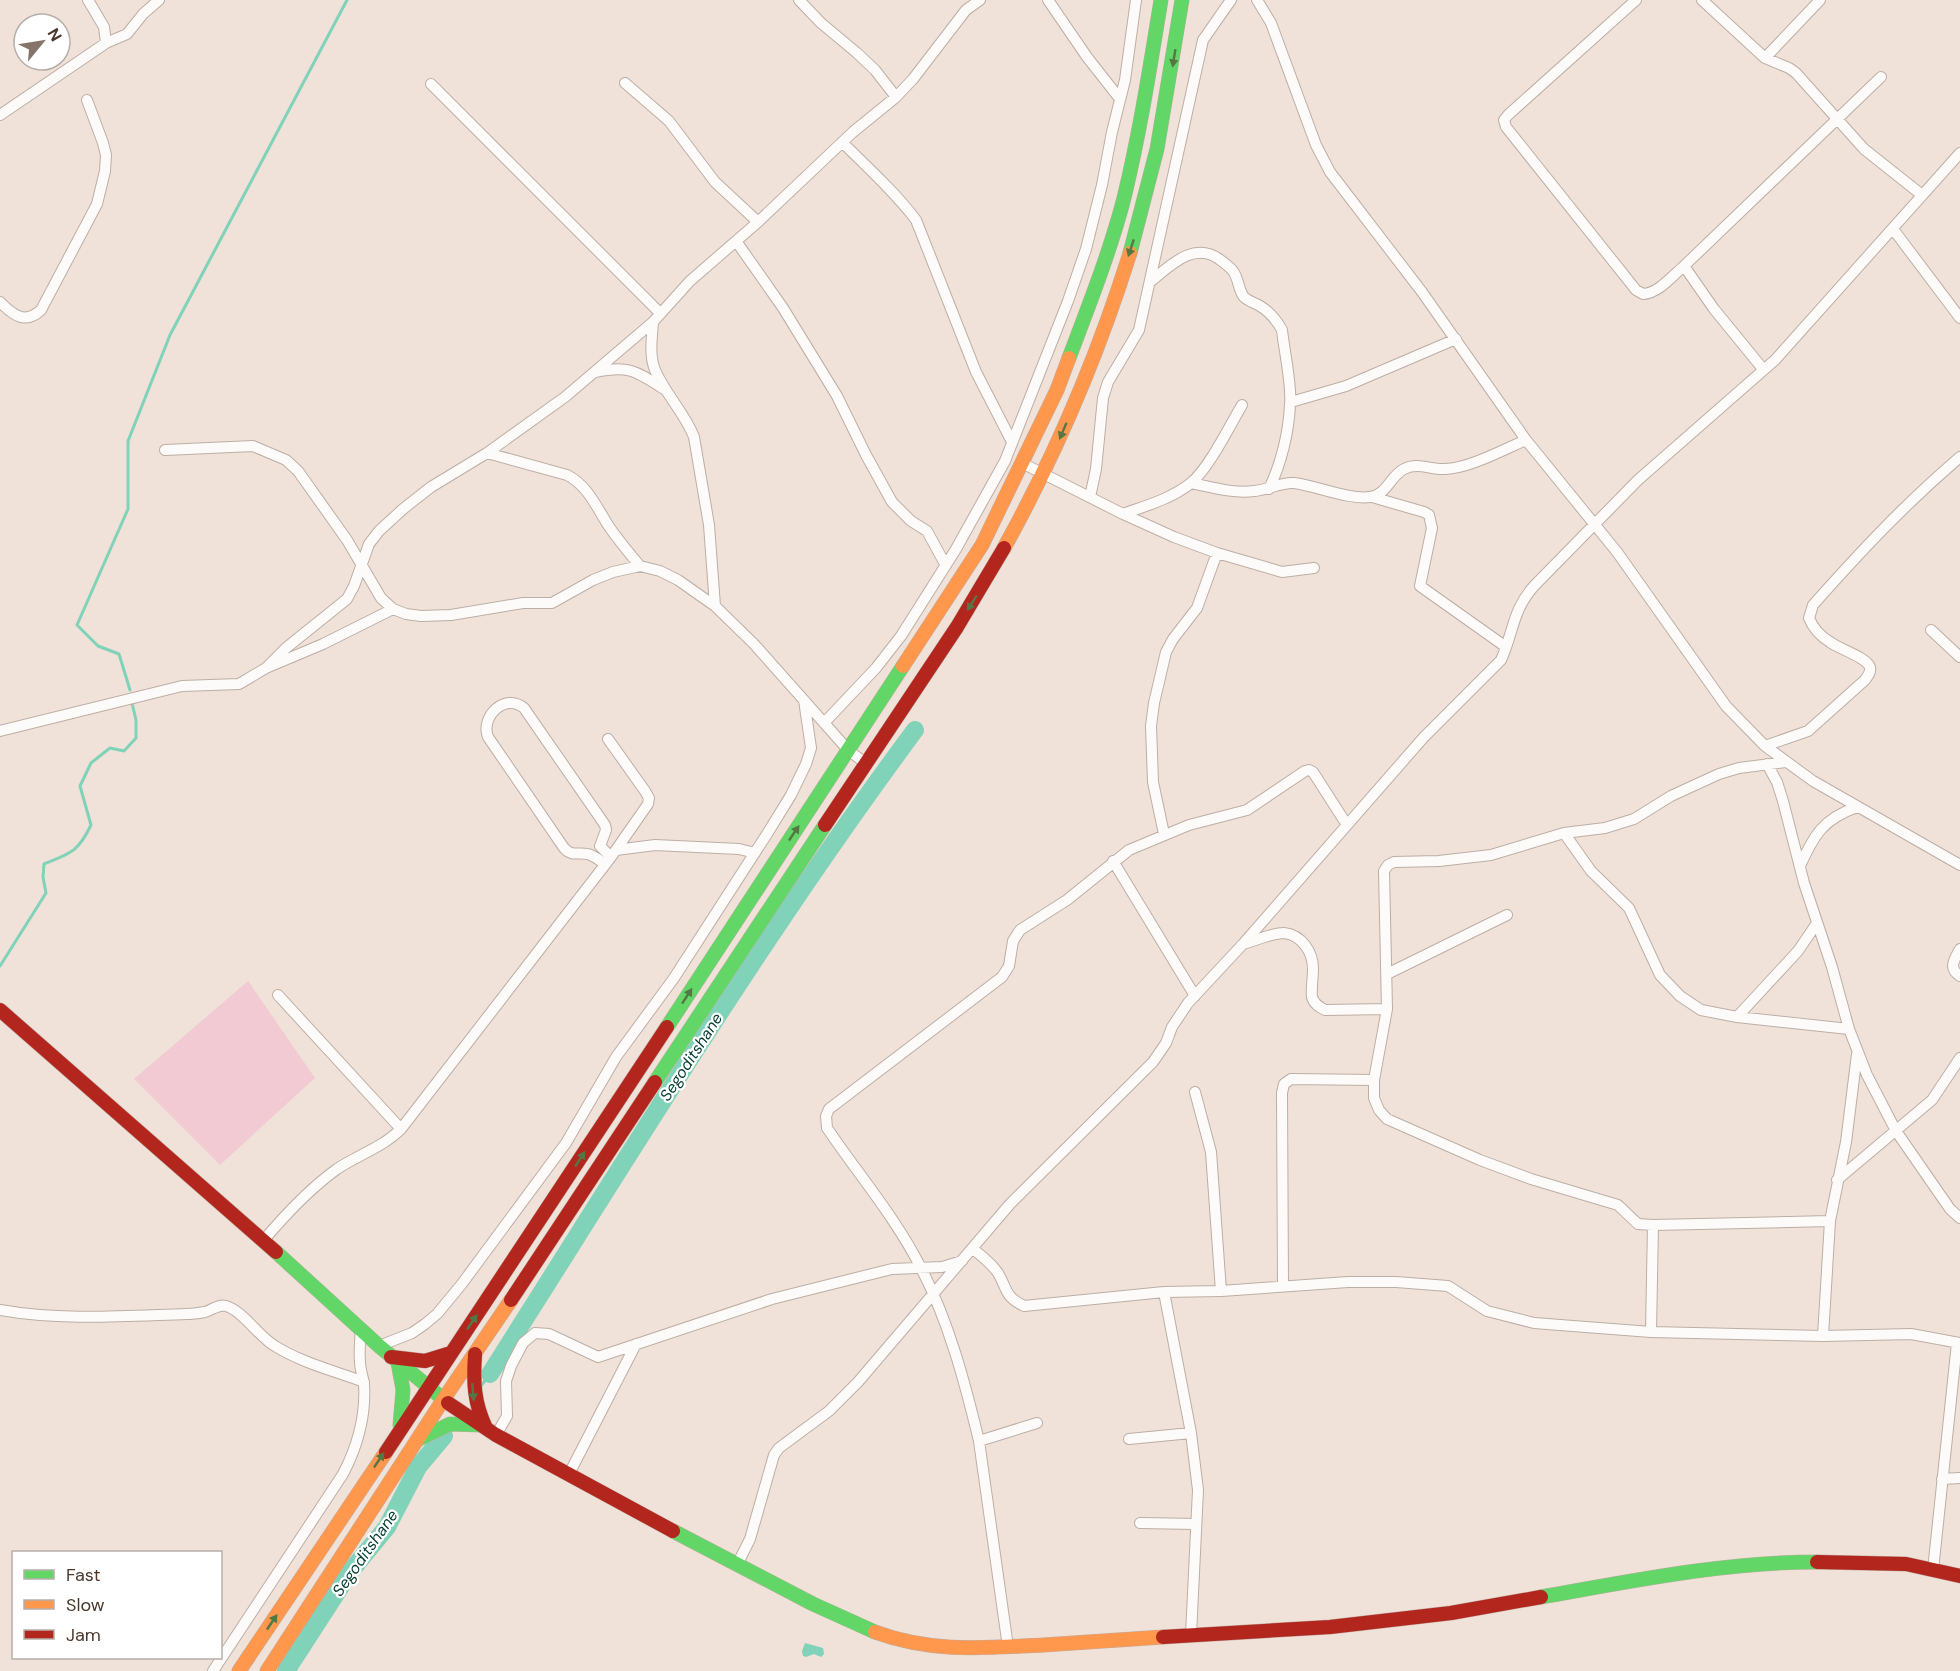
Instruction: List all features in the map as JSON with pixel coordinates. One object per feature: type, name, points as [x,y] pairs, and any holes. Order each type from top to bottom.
[{"type":"main road","points":[[239,1671],[399,1429],[429,1388],[982,545],[1057,390],[1112,237],[1142,120],[1161,0]]},
{"type":"main road","points":[[267,1671],[443,1400],[557,1233],[980,591],[1044,473],[1093,357],[1133,244],[1163,120],[1182,0]]},
{"type":"main road","points":[[892,685],[910,698]]},
{"type":"main road","points":[[1,1013],[443,1400],[488,1429],[737,1565],[813,1604],[877,1633],[917,1645],[940,1648],[1008,1647],[1330,1627],[1451,1613],[1685,1572],[1730,1567],[1855,1561],[1906,1564],[1960,1576]]},
{"type":"main road","points":[[395,1360],[425,1361],[451,1353]]},
{"type":"main road","points":[[475,1353],[472,1392],[475,1405],[488,1429]]},
{"type":"main road","points":[[395,1360],[404,1390],[399,1429]]},
{"type":"main road","points":[[418,1439],[450,1424],[488,1429]]},
{"type":"street","points":[[88,0],[104,27],[106,43]]},
{"type":"street","points":[[0,116],[106,43],[127,34],[143,14],[159,0]]},
{"type":"street","points":[[799,0],[821,23],[875,70],[896,97]]},
{"type":"street","points":[[266,668],[286,648],[347,598],[354,586],[360,564],[374,538],[403,508],[430,487],[487,453],[565,397],[656,318],[690,282],[758,222],[842,142],[896,97],[913,79],[966,10],[980,0]]},
{"type":"street","points":[[1048,0],[1087,57],[1120,99]]},
{"type":"street","points":[[824,723],[892,648],[984,499],[1012,442],[1041,364],[1068,301],[1086,249],[1127,65],[1136,0]]},
{"type":"street","points":[[1090,497],[1096,469],[1103,398],[1108,381],[1139,330],[1203,40],[1231,0]]},
{"type":"street","points":[[1257,0],[1271,23],[1326,166],[1456,339],[1526,440],[1596,525],[1726,705],[1765,746],[1813,781],[1960,865]]},
{"type":"street","points":[[1636,0],[1504,120],[1506,127],[1636,290],[1643,294],[1650,294],[1684,266],[1759,192],[1838,121],[1881,77]]},
{"type":"street","points":[[1702,0],[1765,58],[1796,73],[1864,148],[1922,195]]},
{"type":"street","points":[[1765,58],[1820,0]]},
{"type":"street","points":[[625,83],[669,121],[715,182],[758,222]]},
{"type":"street","points":[[431,84],[656,318],[654,369],[665,390],[690,425],[694,437],[709,525],[715,606]]},
{"type":"street","points":[[0,302],[20,318],[36,315],[41,310],[97,204],[105,171],[106,155],[87,100]]},
{"type":"street","points":[[842,142],[903,201],[916,220],[976,372],[1012,442]]},
{"type":"street","points":[[737,1565],[750,1539],[774,1455],[779,1448],[829,1411],[858,1382],[1028,1184],[1153,1062],[1166,1043],[1178,1018],[1195,996],[1424,737],[1500,660],[1522,599],[1638,480],[1781,353],[1960,153]]},
{"type":"street","points":[[1893,229],[1960,318]]},
{"type":"street","points":[[736,241],[783,308],[837,396],[866,456],[892,502],[904,515],[927,531],[945,564]]},
{"type":"street","points":[[1150,282],[1187,254],[1213,255],[1235,273],[1245,298],[1270,313],[1282,330],[1291,402],[1282,451],[1269,489]]},
{"type":"street","points":[[1684,266],[1714,309],[1763,369]]},
{"type":"street","points":[[1291,402],[1346,386],[1456,339]]},
{"type":"street","points":[[592,373],[624,368],[634,371],[665,390]]},
{"type":"street","points":[[1123,514],[1161,500],[1191,483],[1200,473],[1242,405]]},
{"type":"street","points":[[1372,497],[1382,493],[1395,476],[1413,466],[1444,469],[1463,466],[1526,440]]},
{"type":"street","points":[[165,450],[254,446],[286,460],[298,471],[347,540],[381,598],[393,609],[421,616],[451,615],[523,603],[552,603],[593,580],[613,572],[640,566],[660,571],[678,580],[715,606],[754,644],[849,751],[867,764]]},
{"type":"street","points":[[487,453],[567,475],[577,480],[640,566]]},
{"type":"street","points":[[1765,746],[1808,731],[1870,674],[1865,660],[1830,642],[1813,628],[1809,618],[1813,605],[1883,526],[1960,457]]},
{"type":"street","points":[[1022,463],[1123,514],[1217,553],[1281,572],[1314,568]]},
{"type":"street","points":[[1191,483],[1237,491],[1253,491],[1292,483],[1358,497],[1372,497],[1424,512],[1429,515],[1432,528],[1420,586],[1506,647]]},
{"type":"street","points":[[1164,834],[1153,782],[1151,726],[1154,703],[1166,652],[1197,608],[1217,553]]},
{"type":"street","points":[[0,731],[182,686],[239,684],[266,668],[323,644],[393,609]]},
{"type":"street","points":[[1931,630],[1960,657]]},
{"type":"street","points":[[379,1346],[412,1333],[437,1314],[566,1143],[616,1057],[674,978],[791,795],[810,754],[804,699]]},
{"type":"street","points":[[611,857],[600,846],[606,830],[605,825],[524,708],[515,703],[499,706],[493,711],[486,725],[488,737],[568,853],[611,857],[655,845],[716,848],[754,853]]},
{"type":"street","points":[[263,1241],[283,1217],[326,1177],[382,1144],[401,1129],[611,857],[648,804],[649,798],[609,739]]},
{"type":"street","points":[[1786,762],[1739,768],[1719,774],[1671,796],[1627,822],[1605,828],[1564,833],[1491,855],[1440,861],[1394,862],[1388,865],[1384,872],[1387,1009],[1374,1080],[1374,1098],[1379,1110],[1387,1119],[1480,1160],[1531,1179],[1618,1205],[1638,1224],[1830,1221]]},
{"type":"street","points":[[1767,764],[1777,782],[1783,801],[1848,1029],[1876,1095],[1896,1131],[1950,1209],[1960,1218]]},
{"type":"street","points":[[1008,1647],[979,1441],[959,1366],[934,1294],[921,1267],[876,1196],[827,1128],[826,1116],[829,1109],[1002,977],[1009,966],[1015,935],[1080,890],[1129,850],[1164,834],[1209,819],[1247,810],[1309,770],[1313,772],[1347,825]]},
{"type":"street","points":[[1800,866],[1812,840],[1821,829],[1831,819],[1857,807]]},
{"type":"street","points":[[1564,833],[1591,871],[1629,908],[1660,975],[1680,996],[1701,1010],[1737,1017],[1848,1029]]},
{"type":"street","points":[[1113,861],[1195,996]]},
{"type":"street","points":[[1387,974],[1507,915]]},
{"type":"street","points":[[1737,1017],[1798,951],[1817,923]]},
{"type":"street","points":[[1243,944],[1282,933],[1294,936],[1304,942],[1310,951],[1314,966],[1312,997],[1316,1005],[1325,1010],[1387,1009]]},
{"type":"street","points":[[1960,949],[1952,967],[1954,972],[1960,976]]},
{"type":"street","points":[[278,995],[401,1129]]},
{"type":"street","points":[[1823,1336],[1830,1221],[1846,1142],[1857,1050]]},
{"type":"street","points":[[1837,1180],[1932,1100],[1960,1058]]},
{"type":"street","points":[[1283,1286],[1282,1093],[1284,1084],[1291,1079],[1374,1080]]},
{"type":"street","points":[[1195,1092],[1211,1152],[1221,1291]]},
{"type":"street","points":[[1651,1332],[1653,1225]]},
{"type":"street","points":[[973,1249],[999,1274],[1005,1291],[1014,1301],[1024,1306],[1164,1292],[1221,1291],[1348,1282],[1396,1282],[1448,1286],[1487,1311],[1534,1323],[1651,1332],[1823,1336],[1911,1334],[1959,1343],[1933,1570]]},
{"type":"street","points":[[488,1429],[507,1416],[507,1381],[511,1366],[529,1336],[542,1332],[549,1334],[598,1358],[772,1299],[892,1269],[942,1267],[963,1261]]},
{"type":"street","points":[[1164,1292],[1191,1433],[1198,1490],[1191,1635]]},
{"type":"street","points":[[0,1310],[53,1316],[100,1317],[188,1314],[208,1312],[217,1306],[226,1306],[234,1310],[266,1340],[286,1353],[364,1382]]},
{"type":"street","points":[[222,1657],[343,1474],[358,1437],[363,1411],[364,1382],[360,1362],[360,1329]]},
{"type":"street","points":[[569,1474],[636,1344]]},
{"type":"street","points":[[979,1441],[1037,1423]]},
{"type":"street","points":[[1129,1439],[1191,1433]]},
{"type":"street","points":[[1942,1479],[1960,1478]]},
{"type":"street","points":[[1140,1523],[1196,1524]]},
{"type":"shaded area","points":[[248,981],[315,1078],[220,1165],[134,1079]]},
{"type":"shaded area","points":[[805,1643],[823,1648],[824,1654],[821,1657],[814,1654],[803,1656]]},
{"type":"waterway","points":[[130,690],[119,654],[98,646],[77,625],[128,509],[128,441],[170,335],[347,0]]},
{"type":"waterway","points":[[0,966],[46,893],[43,877],[44,864],[78,846],[91,825],[80,786],[91,763],[110,748],[124,751],[136,738],[136,720],[132,703]]},
{"type":"waterway","name":"Segoditshane","points":[[490,1374],[750,967],[803,887],[915,730]]},
{"type":"waterway","name":"Segoditshane","points":[[480,1387],[490,1374]]},
{"type":"waterway","name":"Segoditshane","points":[[286,1671],[350,1572],[387,1527],[418,1467],[444,1436]]},
{"type":"traffic: fast","points":[[1069,358],[1106,258],[1124,198],[1140,124],[1161,0]]},
{"type":"traffic: fast","points":[[1130,253],[1157,149],[1182,0]]},
{"type":"traffic: fast","points":[[667,1027],[903,666]]},
{"type":"traffic: fast","points":[[655,1082],[825,825]]},
{"type":"traffic: fast","points":[[276,1252],[379,1346],[448,1403]]},
{"type":"traffic: fast","points":[[398,1363],[403,1390],[400,1425]]},
{"type":"traffic: fast","points":[[419,1439],[450,1424],[481,1425]]},
{"type":"traffic: fast","points":[[673,1531],[813,1604],[875,1632]]},
{"type":"traffic: fast","points":[[1541,1597],[1713,1569],[1817,1562]]},
{"type":"traffic: slow","points":[[1004,548],[1041,477],[1074,404],[1104,329],[1130,253]]},
{"type":"traffic: slow","points":[[903,666],[982,545],[1057,390],[1069,358]]},
{"type":"traffic: slow","points":[[267,1671],[443,1400],[511,1300]]},
{"type":"traffic: slow","points":[[239,1671],[386,1452]]},
{"type":"traffic: slow","points":[[875,1632],[896,1639],[958,1648],[1163,1637]]},
{"type":"traffic: jam","points":[[825,825],[957,627],[1004,548]]},
{"type":"traffic: jam","points":[[0,1010],[276,1252]]},
{"type":"traffic: jam","points":[[386,1452],[667,1027]]},
{"type":"traffic: jam","points":[[511,1300],[655,1082]]},
{"type":"traffic: jam","points":[[391,1357],[425,1361],[451,1353]]},
{"type":"traffic: jam","points":[[475,1354],[475,1392],[486,1428]]},
{"type":"traffic: jam","points":[[448,1403],[496,1435],[673,1531]]},
{"type":"traffic: jam","points":[[1817,1562],[1906,1564],[1960,1576]]},
{"type":"traffic: jam","points":[[1163,1637],[1330,1627],[1451,1613],[1541,1597]]}]
